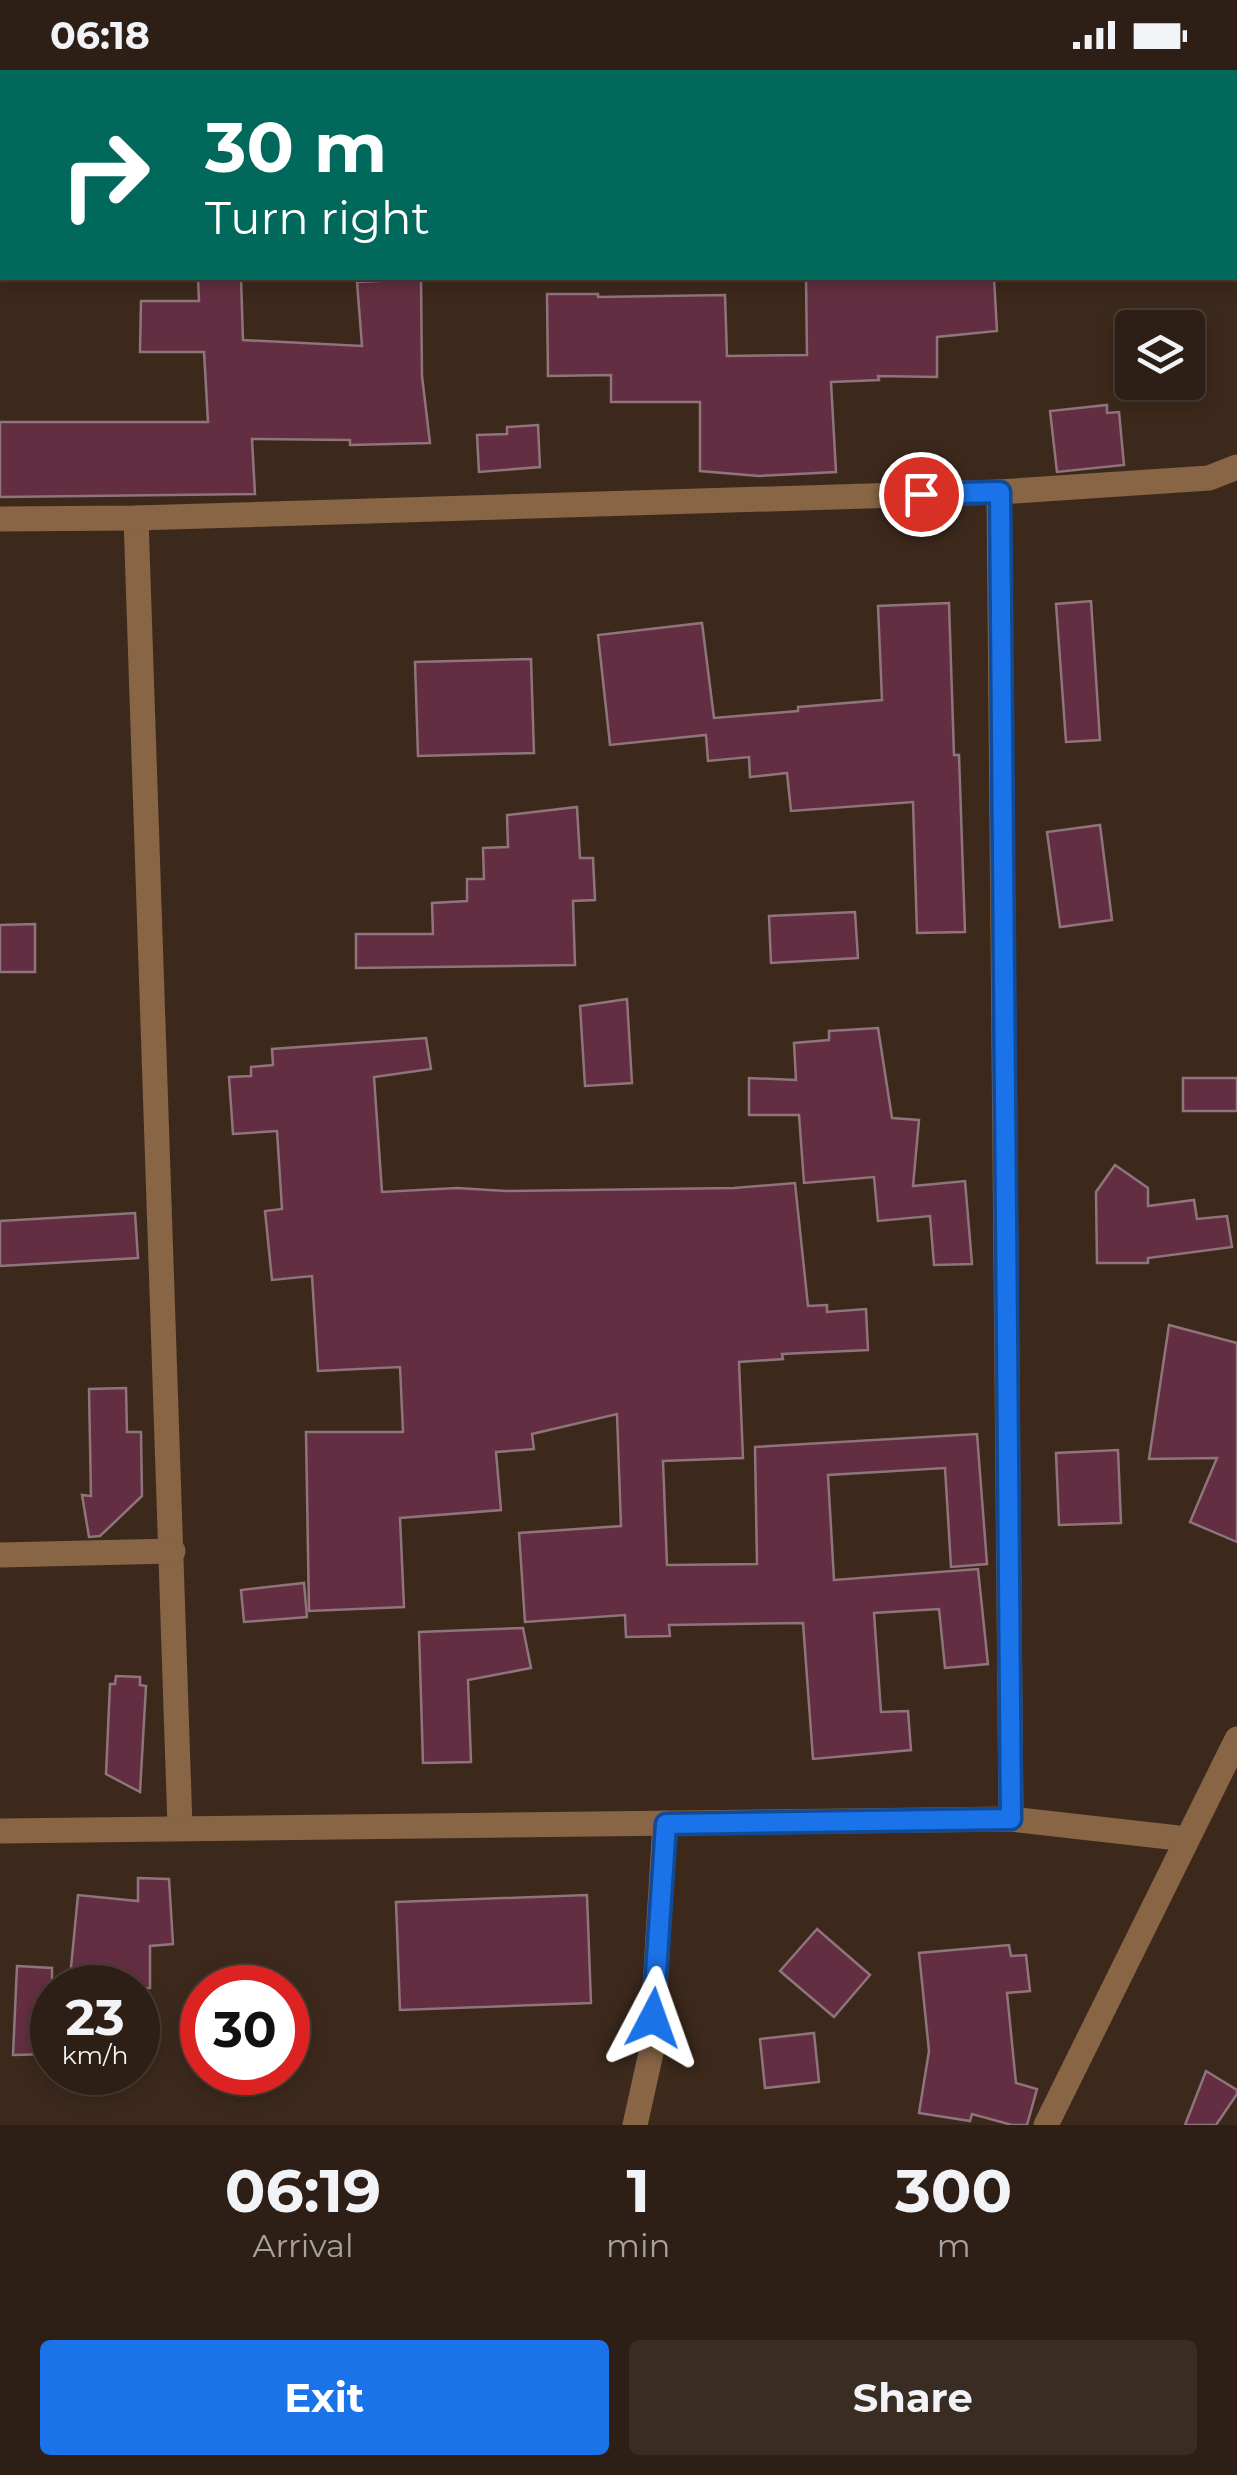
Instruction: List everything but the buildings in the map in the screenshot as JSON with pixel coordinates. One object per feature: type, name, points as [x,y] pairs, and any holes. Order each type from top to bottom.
[{"type":"street","points":[[0,519],[1000,492],[1209,478],[1237,467]]},
{"type":"street","points":[[1000,492],[1011,1819]]},
{"type":"street","points":[[136,518],[180,1826]]},
{"type":"street","points":[[0,1555],[173,1551]]},
{"type":"street","points":[[1046,2125],[1237,1739]]},
{"type":"street","points":[[0,1831],[1011,1819],[1187,1839]]},
{"type":"street","points":[[634,2125],[651,2052],[666,1824]]},
{"type":"route","points":[[653,2018],[666,1824],[1011,1819],[1000,492],[921,494]]}]
